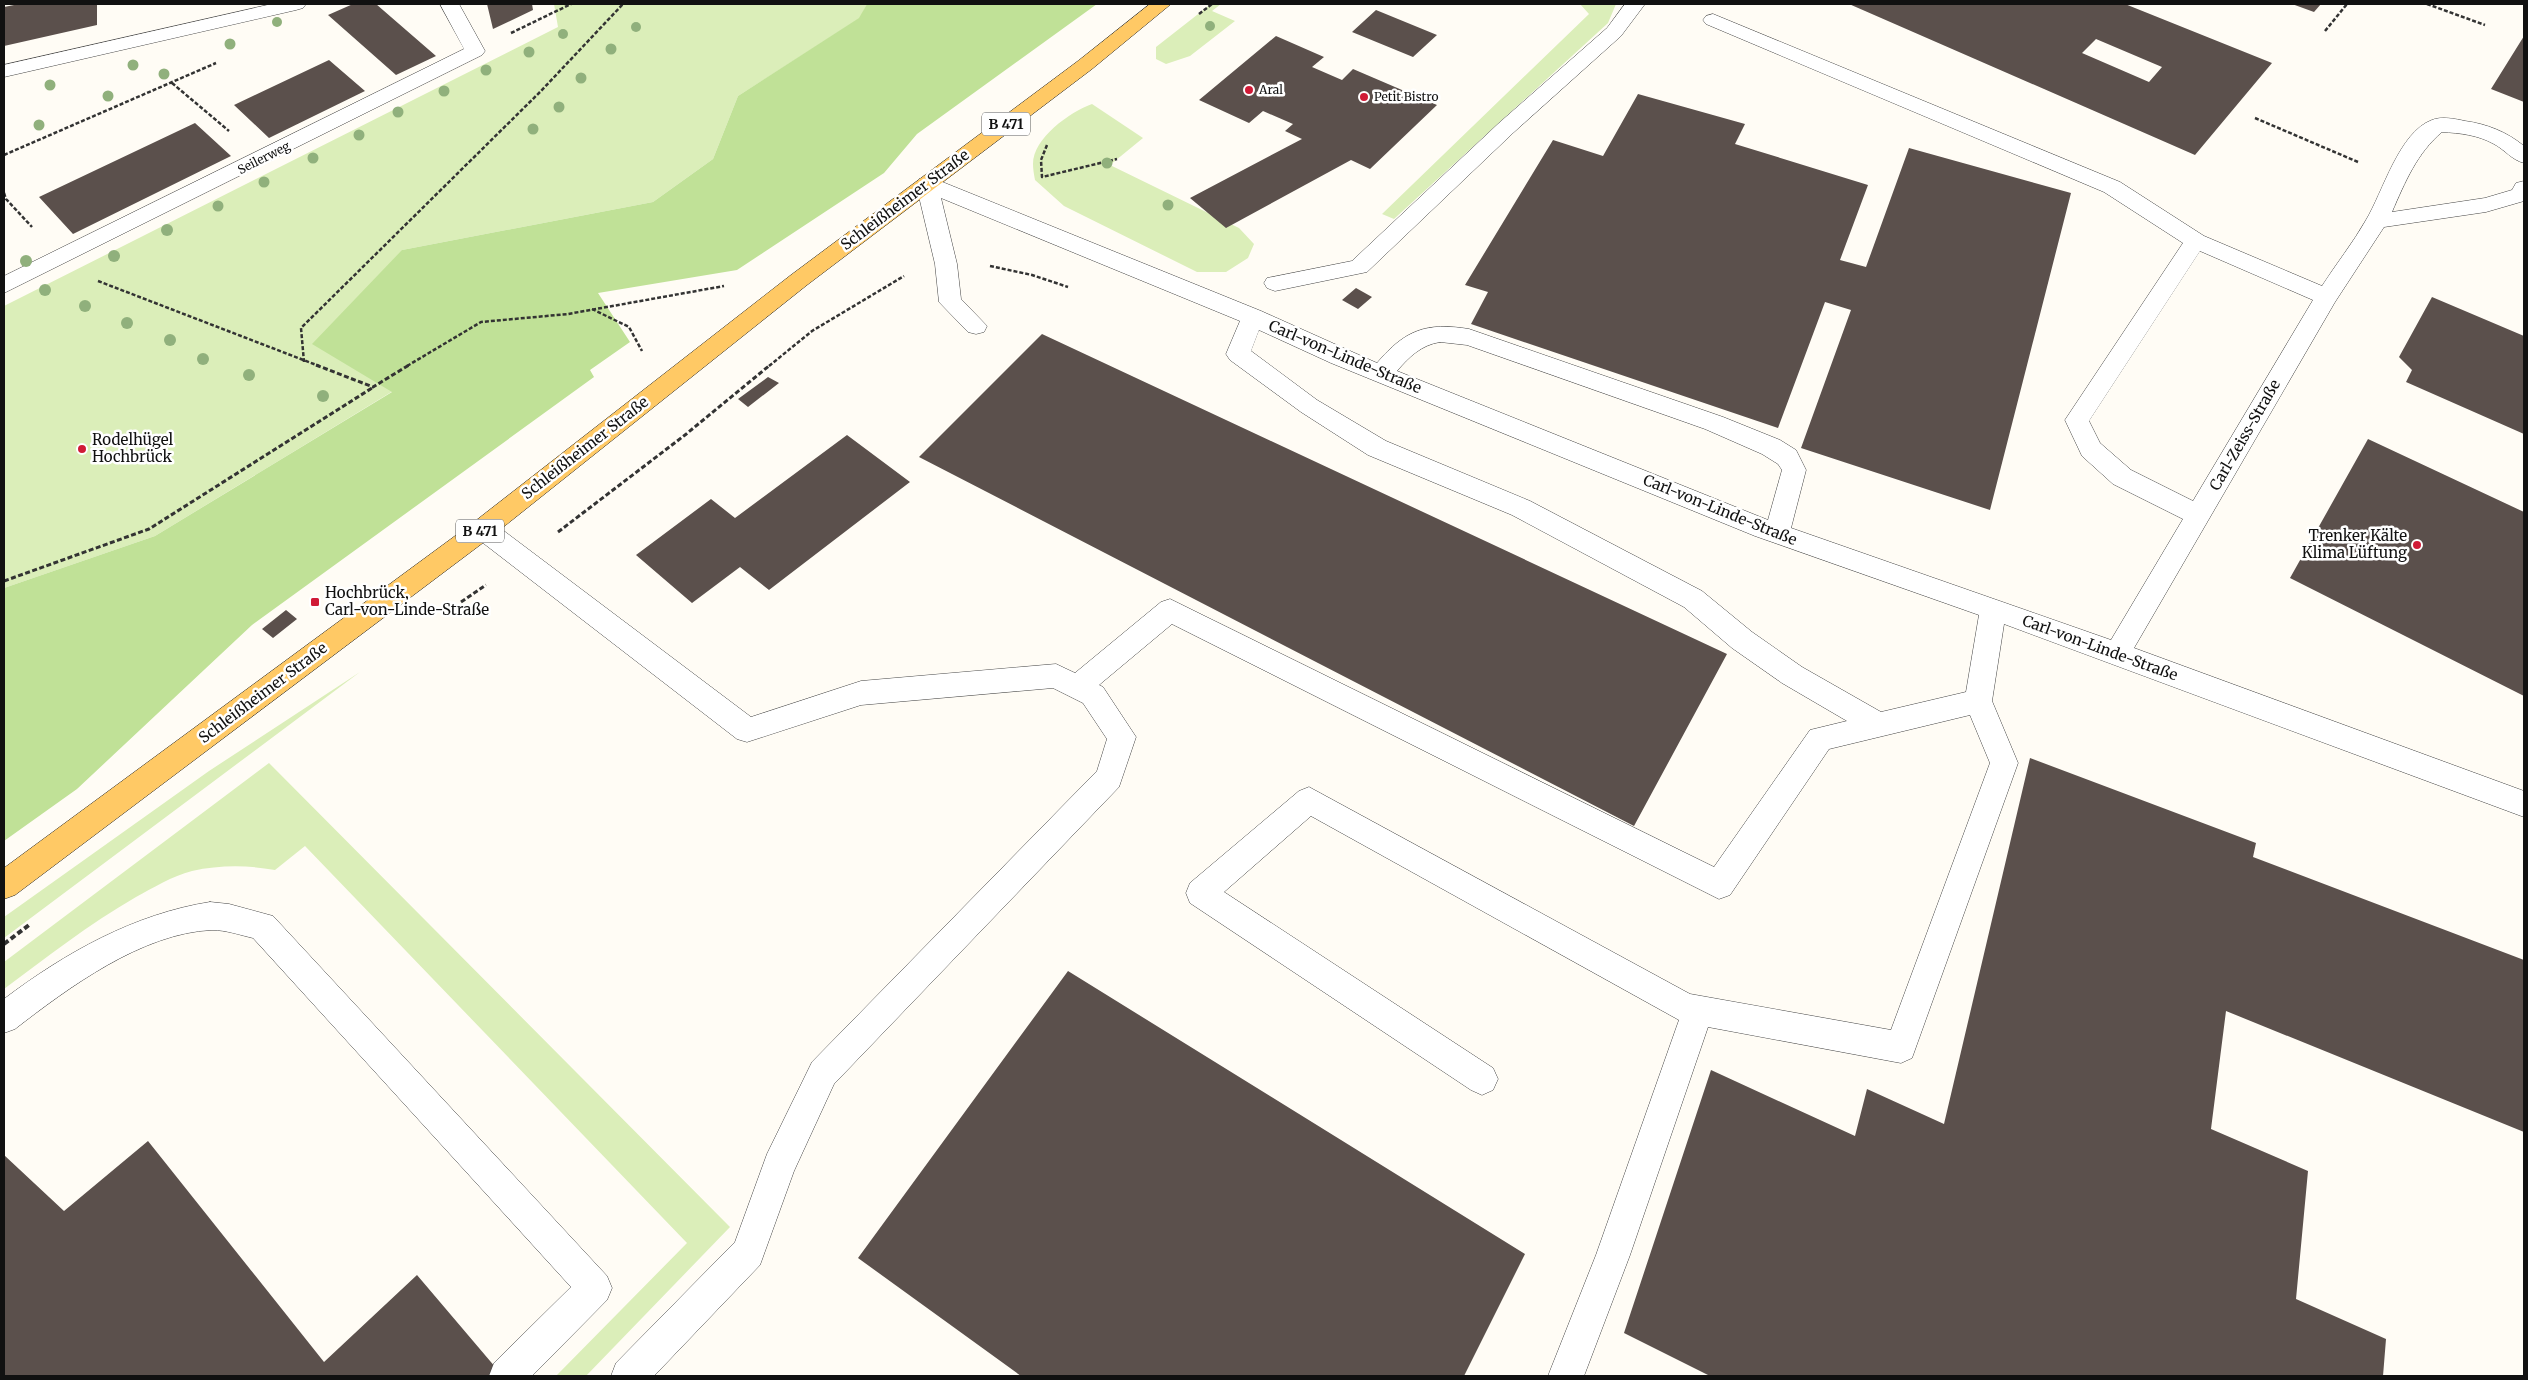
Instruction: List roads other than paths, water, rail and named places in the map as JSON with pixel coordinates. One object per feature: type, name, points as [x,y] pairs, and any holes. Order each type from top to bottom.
[{"type":"main road","name":"Schleißheimer Straße","points":[[4,885],[483,528],[769,304],[1085,65],[1161,4]]},
{"type":"street","points":[[4,71],[296,4]]},
{"type":"street","name":"Seilerweg","points":[[4,285],[262,159],[475,51],[450,4]]},
{"type":"street","points":[[1276,283],[1358,267],[1499,134],[1614,32],[1635,4]]},
{"type":"street","points":[[1713,20],[2112,187],[2196,241],[2326,297]]},
{"type":"street","name":"Carl-Zeiss-Straße","points":[[2117,653],[2326,297],[2377,221],[2396,178],[2419,140],[2437,125],[2469,126],[2501,137],[2524,156]]},
{"type":"street","points":[[927,184],[946,264],[950,302],[976,326]]},
{"type":"street","name":"Carl-von-Linde-Straße","points":[[927,184],[1253,317],[1381,374],[1777,534],[2117,653],[2524,804]]},
{"type":"street","points":[[2377,221],[2486,205],[2520,195],[2524,188]]},
{"type":"street","points":[[2196,241],[2077,420],[2091,449],[2122,477],[2198,515]]},
{"type":"street","points":[[1253,317],[1238,354],[1308,406],[1377,448],[1521,508],[1694,599],[1742,640],[1792,675],[1877,724]]},
{"type":"street","points":[[1381,374],[1402,349],[1417,338],[1445,332],[1469,337],[1714,423],[1772,447],[1787,457],[1794,470],[1777,534]]},
{"type":"street","points":[[483,528],[522,560],[748,730],[861,694],[1056,676],[1093,695],[1122,737],[1109,778],[823,1073],[779,1166],[748,1253],[629,1376]]},
{"type":"street","points":[[1482,1079],[1201,893],[1309,800],[1686,1008],[1901,1047],[2004,763],[1978,700],[1993,609]]},
{"type":"street","points":[[1077,687],[1170,610],[1719,884],[1820,740],[1877,724],[1978,700]]},
{"type":"street","points":[[4,1018],[30,997],[97,956],[158,927],[211,916],[262,926],[595,1288],[507,1376]]},
{"type":"street","points":[[1566,1376],[1613,1255],[1698,1011]]},
{"type":"place","name":"Aral","points":[[1249,90]]},
{"type":"place","name":"Petit Bistro","points":[[1364,97]]},
{"type":"place","name":"Rodelhügel Hochbrück","points":[[82,449]]},
{"type":"place","name":"Trenker Kälte Klima Lüftung","points":[[2417,545]]},
{"type":"place","name":"Hochbrück, Carl-von-Linde-Straße","points":[[315,602]]}]
